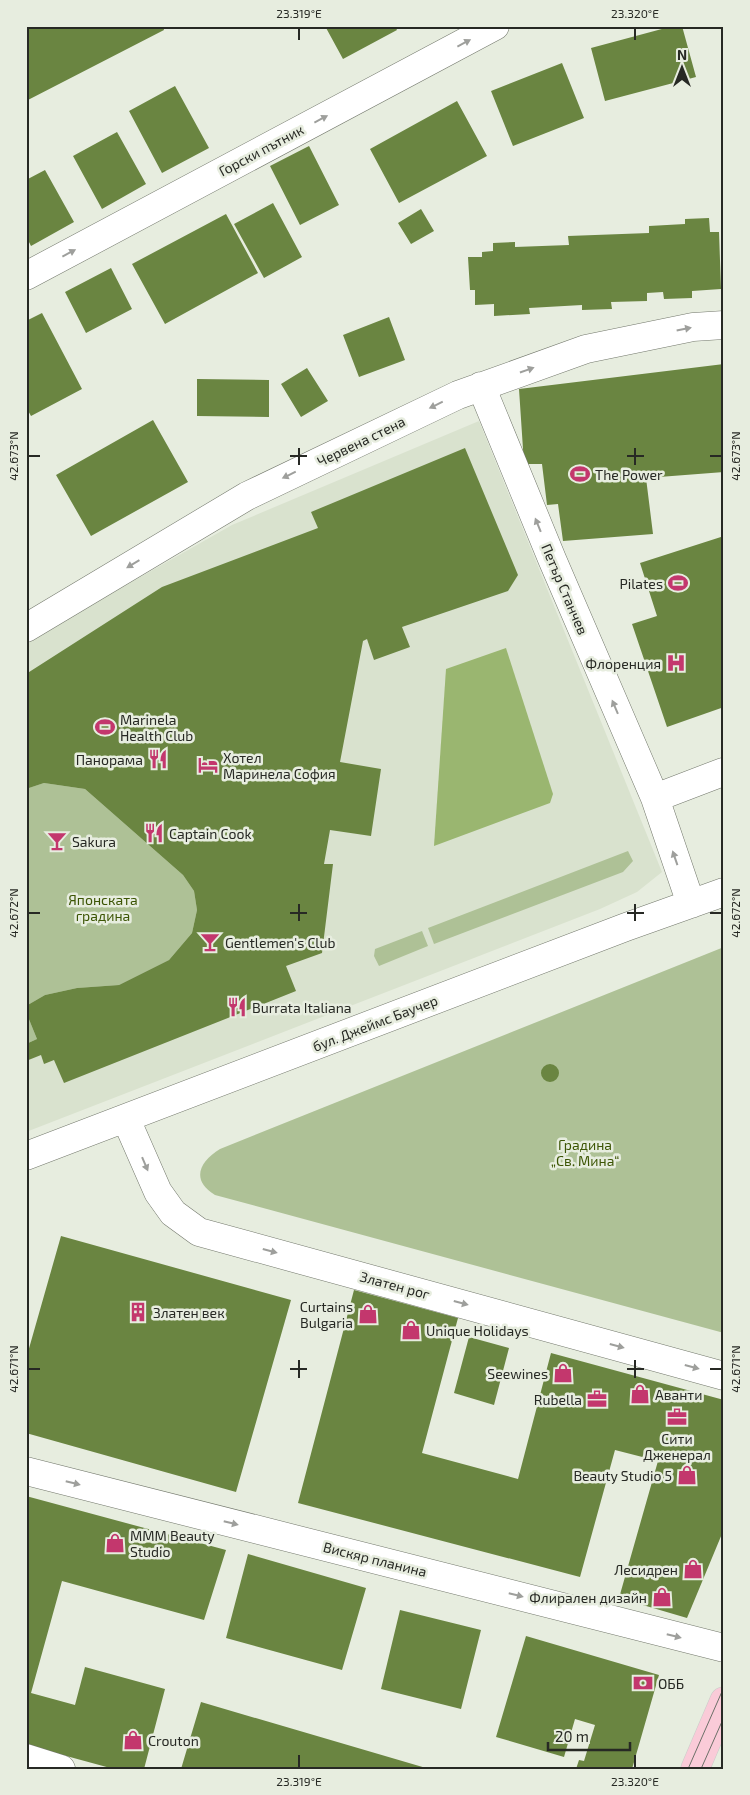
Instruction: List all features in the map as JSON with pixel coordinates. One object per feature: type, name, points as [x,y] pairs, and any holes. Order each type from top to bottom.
[{"type":"main road","points":[[695,1769],[724,1702]]},
{"type":"street","name":"Горски пътник","points":[[26,276],[495,26]]},
{"type":"street","name":"Червена стена","points":[[26,628],[247,496],[480,386],[586,349],[693,327],[724,325]]},
{"type":"street","name":"Петър Станчев","points":[[480,386],[555,567],[655,798],[691,904]]},
{"type":"street","points":[[655,798],[723,772]]},
{"type":"street","name":"бул. Джеймс Баучер","points":[[26,1156],[724,892]]},
{"type":"street","name":"Златен рог","points":[[126,1119],[158,1192],[173,1213],[199,1232],[724,1376]]},
{"type":"street","name":"Вискяр планина","points":[[26,1471],[724,1648]]},
{"type":"street","points":[[26,1758],[61,1769]]},
{"type":"shaded area","points":[[479,421],[662,872],[637,892],[600,909],[26,1132],[26,642],[232,525]]},
{"type":"green space","points":[[506,648],[553,794],[550,803],[434,846],[446,669]]},
{"type":"green space","name":"Японската градина","points":[[44,783],[85,789],[183,875],[194,891],[197,910],[192,933],[169,960],[119,985],[77,988],[45,995],[26,1006],[26,789]]},
{"type":"green space","points":[[628,851],[633,861],[623,872],[434,944],[428,928]]},
{"type":"green space","points":[[422,931],[428,946],[379,966],[374,956],[375,949]]},
{"type":"green space","name":"Градина „Св. Мина“","points":[[724,947],[724,1333],[215,1195],[202,1183],[200,1177],[203,1165],[207,1159],[220,1149]]},
{"type":"green space","points":[[26,1012],[37,1039],[26,1044]]},
{"type":"building","points":[[30,26],[163,26],[164,30],[26,101],[26,28]]},
{"type":"building","points":[[325,26],[395,26],[397,30],[343,59]]},
{"type":"building","points":[[673,26],[682,26],[696,77],[605,101],[591,48]]},
{"type":"building","points":[[562,63],[584,118],[513,146],[491,91]]},
{"type":"building","points":[[175,86],[209,148],[162,173],[129,111]]},
{"type":"building","points":[[457,101],[487,156],[399,203],[370,149]]},
{"type":"building","points":[[117,132],[146,184],[102,209],[73,156]]},
{"type":"building","points":[[309,146],[339,205],[300,225],[270,166]]},
{"type":"building","points":[[45,170],[74,222],[31,246],[26,236],[26,180]]},
{"type":"building","points":[[273,203],[302,257],[264,278],[234,224]]},
{"type":"building","points":[[421,209],[434,231],[411,244],[398,223]]},
{"type":"building","points":[[226,214],[258,273],[165,324],[132,264]]},
{"type":"building","points":[[709,218],[710,232],[719,232],[721,289],[692,291],[692,298],[664,299],[663,292],[647,293],[647,301],[611,302],[612,309],[582,310],[582,305],[529,308],[530,314],[494,316],[494,304],[475,305],[475,290],[470,290],[468,257],[482,257],[482,252],[493,251],[493,243],[515,242],[515,247],[569,245],[568,236],[649,233],[649,226],[685,224],[685,219]]},
{"type":"building","points":[[111,268],[132,309],[86,333],[65,292]]},
{"type":"building","points":[[42,313],[82,389],[31,416],[26,407],[26,321]]},
{"type":"building","points":[[389,317],[405,360],[359,377],[343,335]]},
{"type":"building","points":[[724,364],[724,472],[646,478],[653,534],[563,541],[558,504],[547,505],[542,464],[524,464],[519,389]]},
{"type":"building","points":[[307,368],[328,401],[301,417],[281,384]]},
{"type":"building","points":[[197,379],[269,380],[269,417],[197,416]]},
{"type":"building","points":[[153,420],[188,482],[91,536],[56,475]]},
{"type":"building","points":[[465,448],[518,575],[508,591],[402,627],[410,647],[374,660],[367,639],[363,641],[340,762],[381,769],[371,836],[330,830],[324,864],[333,864],[322,953],[286,966],[296,991],[64,1083],[54,1060],[44,1064],[41,1055],[26,1061],[26,1044],[37,1039],[26,1012],[26,1006],[45,995],[77,988],[119,985],[169,960],[192,933],[197,910],[194,891],[183,875],[85,789],[44,783],[26,789],[26,674],[162,587],[318,528],[311,512]]},
{"type":"building","points":[[724,536],[724,707],[667,727],[632,624],[657,616],[640,563]]},
{"type":"building","points":[[550,1064],[556,1067],[559,1073],[556,1079],[550,1082],[544,1079],[541,1073],[544,1067]]},
{"type":"building","points":[[61,1236],[291,1300],[236,1492],[26,1433],[26,1359]]},
{"type":"building","points":[[354,1290],[458,1318],[422,1453],[518,1479],[551,1353],[724,1400],[724,1529],[687,1618],[619,1598],[658,1461],[615,1450],[580,1577],[298,1503]]},
{"type":"building","points":[[469,1337],[509,1348],[494,1405],[454,1393]]},
{"type":"building","points":[[26,1496],[226,1550],[204,1620],[62,1581],[31,1693],[75,1705],[85,1667],[165,1689],[144,1769],[114,1769],[26,1745]]},
{"type":"building","points":[[248,1554],[366,1588],[342,1670],[226,1638]]},
{"type":"building","points":[[400,1610],[481,1630],[461,1709],[381,1689]]},
{"type":"building","points":[[526,1636],[659,1675],[632,1769],[576,1769],[579,1760],[584,1761],[595,1725],[575,1719],[564,1757],[496,1737]]},
{"type":"building","points":[[201,1702],[426,1768],[426,1769],[181,1769]]},
{"type":"tram line","points":[[688,1769],[724,1687]]},
{"type":"tram line","points":[[701,1769],[724,1717]]},
{"type":"place","name":"The Power","points":[[580,474]]},
{"type":"place","name":"Pilates","points":[[678,583]]},
{"type":"place","name":"Флоренция","points":[[676,663]]},
{"type":"place","name":"Marinela Health Club","points":[[105,727]]},
{"type":"place","name":"Панорама","points":[[158,759]]},
{"type":"place","name":"Хотел Маринела София","points":[[208,765]]},
{"type":"place","name":"Captain Cook","points":[[154,833]]},
{"type":"place","name":"Sakura","points":[[57,841]]},
{"type":"place","name":"Gentlemen's Club","points":[[210,942]]},
{"type":"place","name":"Burrata Italiana","points":[[237,1007]]},
{"type":"place","name":"Златен век","points":[[138,1312]]},
{"type":"place","name":"Curtains Bulgaria","points":[[368,1314]]},
{"type":"place","name":"Unique Holidays","points":[[411,1330]]},
{"type":"place","name":"Seewines","points":[[563,1373]]},
{"type":"place","name":"Аванти","points":[[640,1394]]},
{"type":"place","name":"Rubella","points":[[597,1399]]},
{"type":"place","name":"Сити Дженерал","points":[[677,1417]]},
{"type":"place","name":"Beauty Studio 5","points":[[687,1475]]},
{"type":"place","name":"MMM Beauty Studio","points":[[115,1543]]},
{"type":"place","name":"Лесидрен","points":[[693,1569]]},
{"type":"place","name":"Флирален дизайн","points":[[662,1597]]},
{"type":"place","name":"ОББ","points":[[643,1683]]},
{"type":"place","name":"Crouton","points":[[133,1740]]}]
